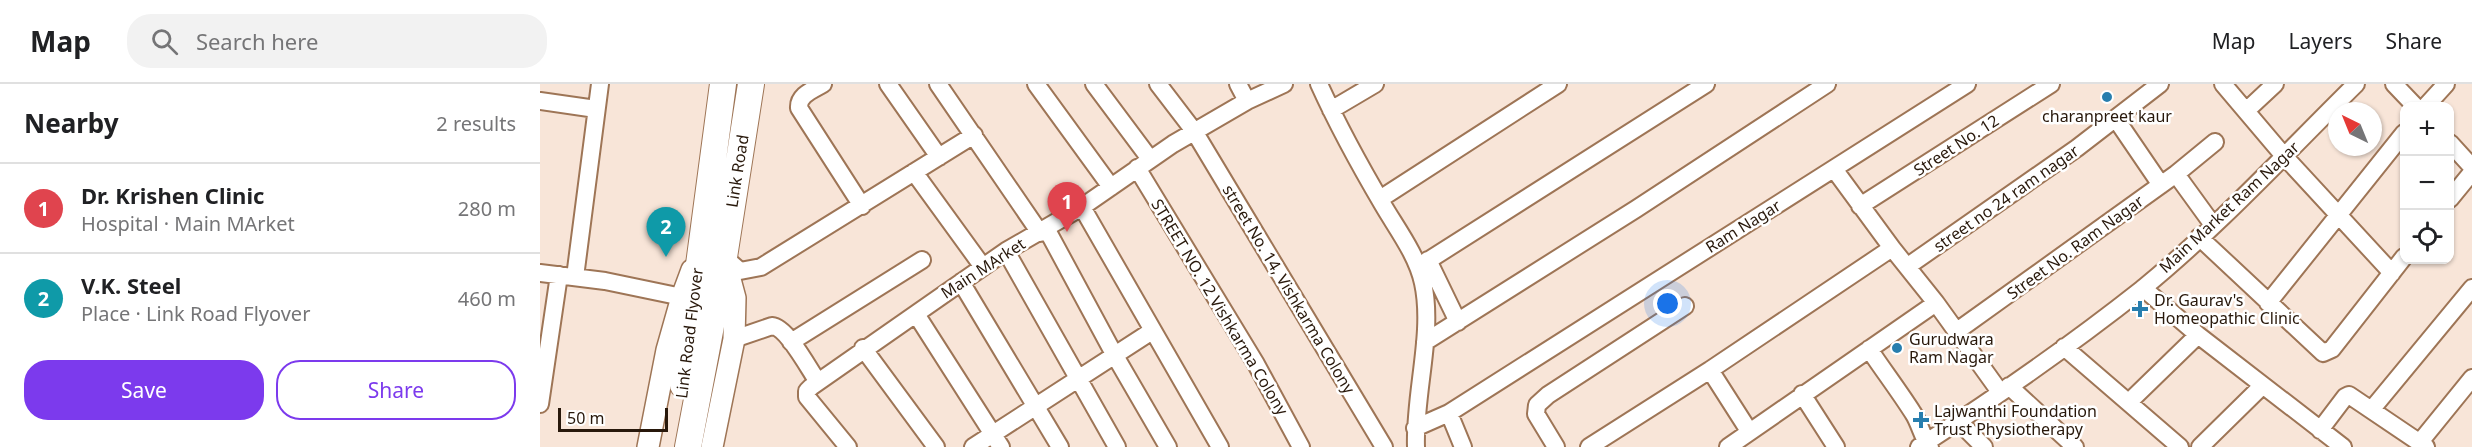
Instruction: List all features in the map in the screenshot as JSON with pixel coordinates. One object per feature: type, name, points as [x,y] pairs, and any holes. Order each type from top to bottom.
[{"type":"main road","name":"Link Road","points":[[711,255],[723,84]]},
{"type":"main road","name":"Link Road","points":[[711,255],[751,84]]},
{"type":"main road","name":"Link Road Flyover","points":[[671,447],[681,402],[696,306],[711,255]]},
{"type":"main road","name":"Link Road Flyover","points":[[688,447],[696,306]]},
{"type":"street","points":[[540,404],[544,348],[567,276],[600,84]]},
{"type":"street","points":[[823,84],[805,88],[799,108],[862,206]]},
{"type":"street","points":[[888,84],[939,157]]},
{"type":"street","points":[[938,84],[1043,230],[1168,447]]},
{"type":"street","points":[[1036,84],[1112,187]]},
{"type":"street","name":"STREET NO. 12 Vishkarma Colony","points":[[1094,84],[1144,164],[1301,447]]},
{"type":"street","name":"street No. 14, Vishkarma Colony","points":[[1158,84],[1194,131],[1384,447]]},
{"type":"street","points":[[1238,84],[1247,101]]},
{"type":"street","name":"Main MArket","points":[[818,382],[1006,251],[1082,207],[1194,131],[1247,101],[1284,84]]},
{"type":"street","points":[[1319,84],[1380,199],[1423,263],[1458,322]]},
{"type":"street","points":[[1331,110],[1375,84]]},
{"type":"street","points":[[1380,199],[1558,84]]},
{"type":"street","points":[[1425,342],[1827,84]]},
{"type":"street","name":"Ram Nagar","points":[[1415,428],[1449,413],[1967,84]]},
{"type":"street","name":"Street No. 12","points":[[1860,206],[2051,84]]},
{"type":"street","name":"street no 24 ram nagar","points":[[1908,266],[2078,148],[2160,84]]},
{"type":"street","points":[[2223,84],[2284,156],[2392,273]]},
{"type":"street","points":[[2246,111],[2275,84]]},
{"type":"street","name":"Main Market Ram Nagar","points":[[1925,446],[2143,288],[2213,225],[2356,84]]},
{"type":"street","points":[[2394,84],[2411,102]]},
{"type":"street","points":[[2430,102],[2446,84]]},
{"type":"street","points":[[1423,263],[1703,85]]},
{"type":"street","points":[[540,101],[596,108]]},
{"type":"street","points":[[2116,118],[2161,184]]},
{"type":"street","points":[[711,255],[740,272],[761,267],[974,135]]},
{"type":"street","points":[[2268,303],[2400,138]]},
{"type":"street","name":"Street No. Ram Nagar","points":[[1957,332],[2176,174],[2215,142]]},
{"type":"street","points":[[2454,147],[2472,167]]},
{"type":"street","points":[[1834,169],[1957,332],[2005,389],[2075,447]]},
{"type":"street","points":[[914,172],[982,267]]},
{"type":"street","points":[[2454,194],[2472,172]]},
{"type":"street","points":[[2176,174],[2213,225]]},
{"type":"street","points":[[1082,207],[1220,447]]},
{"type":"street","points":[[2199,237],[2318,351],[2327,352],[2336,344],[2400,262]]},
{"type":"street","points":[[1589,447],[1710,370],[1892,248]]},
{"type":"street","points":[[1006,251],[1117,447]]},
{"type":"street","points":[[711,255],[733,283],[735,298],[734,339],[712,447]]},
{"type":"street","points":[[791,342],[922,260]]},
{"type":"street","points":[[1416,447],[1415,428],[1425,342],[1423,263]]},
{"type":"street","points":[[540,273],[605,281],[696,306],[668,350],[648,447]]},
{"type":"street","points":[[961,282],[1060,447]]},
{"type":"street","points":[[2143,288],[2262,386],[2343,447]]},
{"type":"street","points":[[2372,410],[2472,288]]},
{"type":"street","points":[[1710,370],[1740,441],[1802,394],[1936,303]]},
{"type":"street","points":[[1557,447],[1536,414],[1537,405],[1548,395],[1685,306]]},
{"type":"street","points":[[916,314],[997,440]]},
{"type":"street","points":[[734,339],[772,326],[781,330],[818,382],[806,394],[848,447]]},
{"type":"street","points":[[973,447],[997,440],[1035,405],[1152,331]]},
{"type":"street","points":[[2129,402],[2198,335]]},
{"type":"street","points":[[2064,347],[2180,447]]},
{"type":"street","points":[[864,348],[936,447]]},
{"type":"street","points":[[1869,349],[1913,412],[1921,426],[1925,446]]},
{"type":"street","points":[[2320,430],[2347,395],[2423,445],[2472,378]]},
{"type":"street","points":[[2200,447],[2262,386]]},
{"type":"street","points":[[1802,394],[1836,447]]},
{"type":"street","points":[[1449,413],[1463,447]]},
{"type":"street","points":[[1959,422],[1984,447]]},
{"type":"place","name":"charanpreet kaur","points":[[2107,97]]},
{"type":"place","name":"Dr. Krishen Clinic","points":[[1067,232]]},
{"type":"place","name":"V.K. Steel","points":[[666,257]]},
{"type":"place","name":"Dr. Gaurav's Homeopathic Clinic","points":[[2140,309]]},
{"type":"place","name":"Gurudwara Ram Nagar","points":[[1897,348]]},
{"type":"place","name":"Lajwanthi Foundation Trust Physiotherapy","points":[[1921,420]]}]
